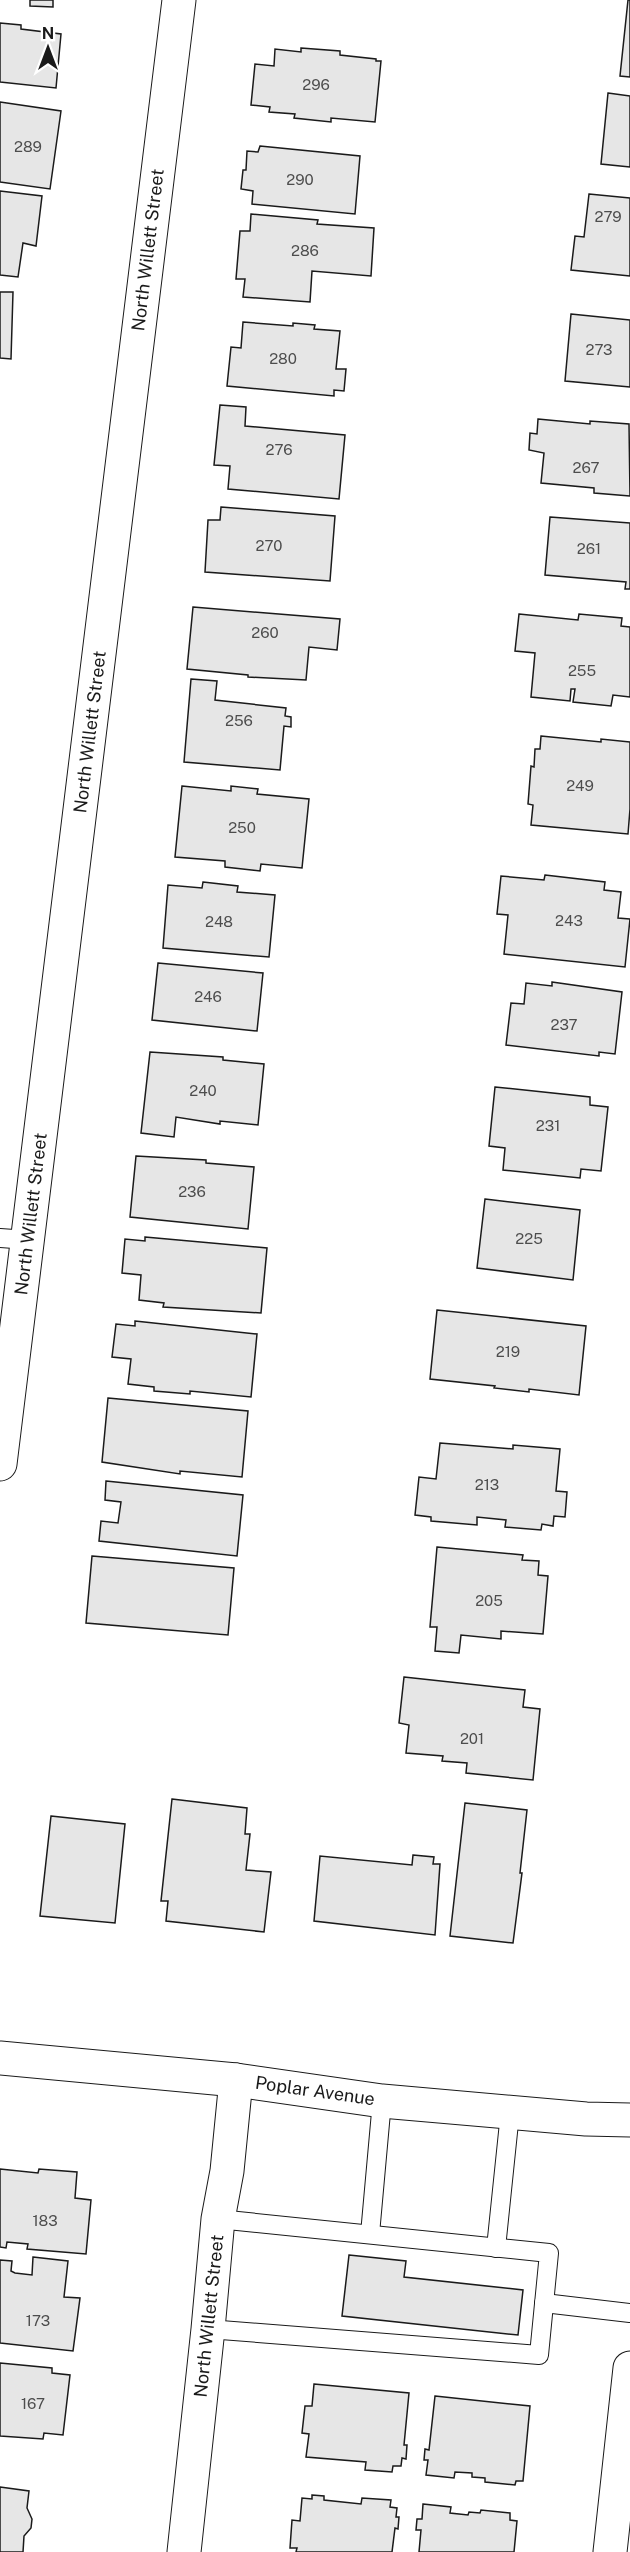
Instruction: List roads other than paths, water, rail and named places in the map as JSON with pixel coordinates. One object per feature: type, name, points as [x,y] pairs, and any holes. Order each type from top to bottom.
[{"type":"street","name":"North Willett Street","points":[[0,1464],[14,1239],[179,0]]},
{"type":"street","name":"Poplar Avenue","points":[[0,2058],[236,2080],[382,2101],[586,2119],[630,2120]]},
{"type":"street","name":"North Willett Street","points":[[184,2552],[218,2219],[227,2171],[236,2080]]},
{"type":"street","points":[[610,2552],[630,2368]]},
{"type":"lane","points":[[370,2234],[382,2101]]},
{"type":"lane","points":[[496,2248],[510,2113]]},
{"type":"lane","points":[[208,2329],[539,2355],[549,2253],[218,2219]]},
{"type":"lane","points":[[544,2303],[630,2313]]}]
